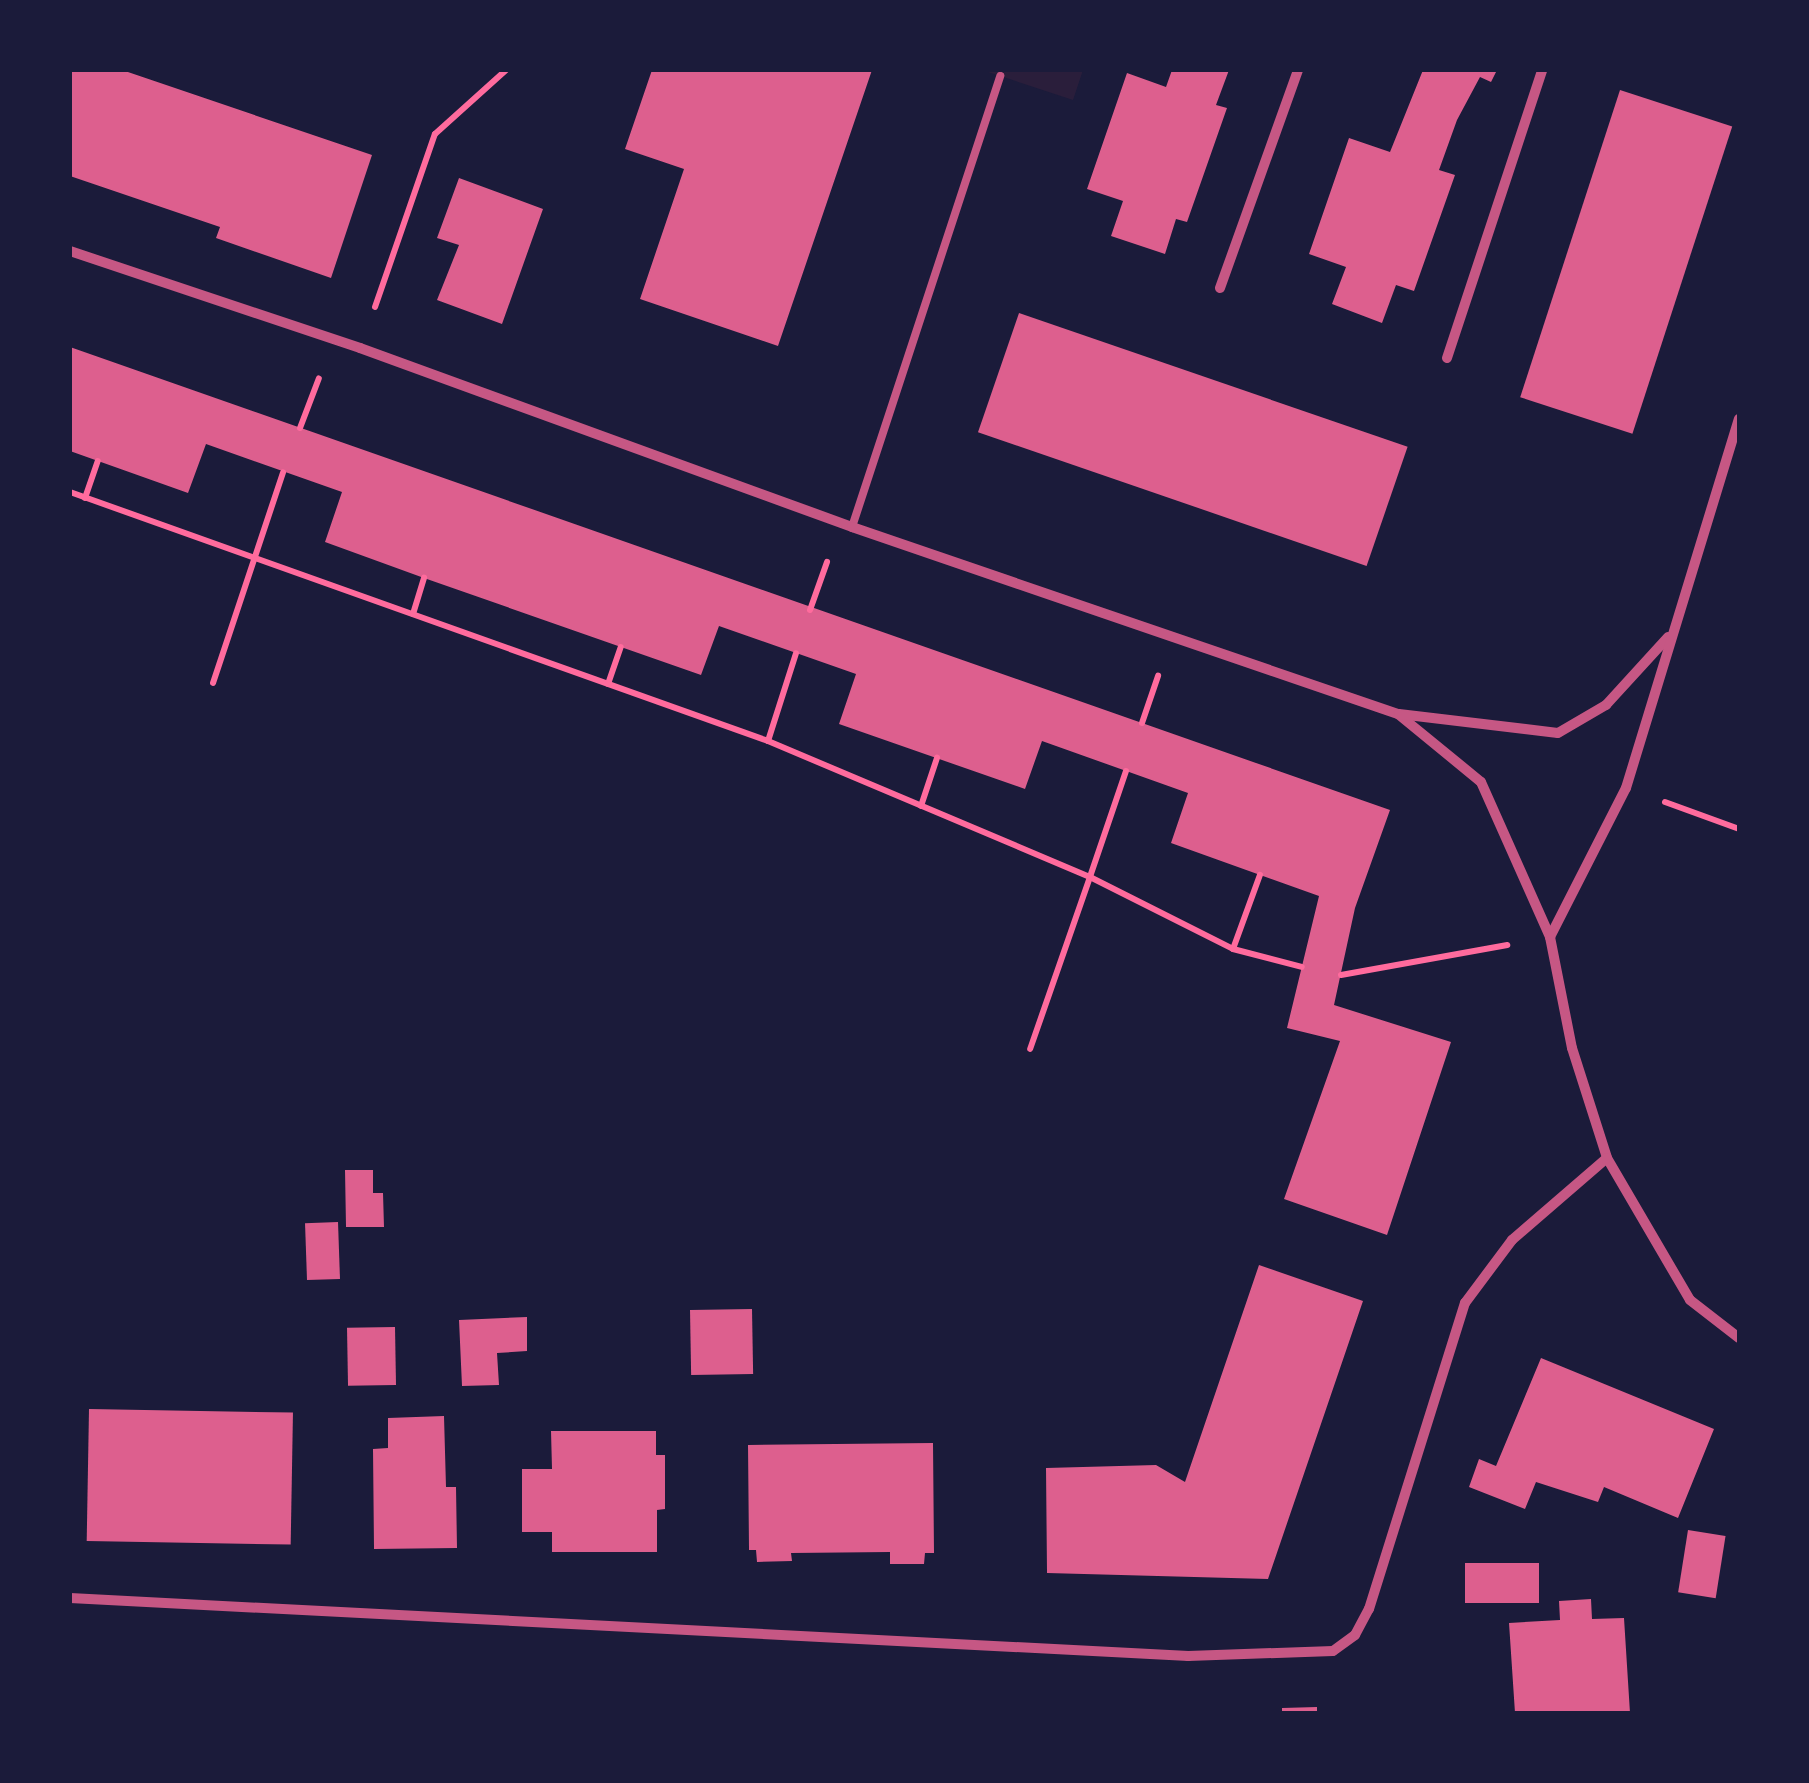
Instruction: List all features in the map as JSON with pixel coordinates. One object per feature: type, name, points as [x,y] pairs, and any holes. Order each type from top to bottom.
[{"type":"street","points":[[1220,288],[1298,70]]},
{"type":"street","points":[[1447,358],[1542,70]]},
{"type":"street","points":[[70,251],[378,355],[852,527],[1398,714],[1558,733],[1606,704],[1672,632]]},
{"type":"street","points":[[1550,937],[1626,788],[1739,419]]},
{"type":"street","points":[[1398,714],[1481,782],[1550,937],[1572,1048],[1608,1158],[1690,1300],[1739,1338]]},
{"type":"street","points":[[70,1598],[1188,1656],[1333,1650],[1355,1635],[1369,1610],[1465,1303],[1512,1240],[1608,1158]]},
{"type":"lane","points":[[852,527],[1000,76]]},
{"type":"path","points":[[385,281],[435,134],[506,70]]},
{"type":"path","points":[[85,498],[98,461]]},
{"type":"path","points":[[213,683],[283,472]]},
{"type":"path","points":[[70,492],[768,741],[1090,876],[1233,949],[1302,967]]},
{"type":"path","points":[[413,614],[424,578]]},
{"type":"path","points":[[608,684],[621,646]]},
{"type":"path","points":[[768,741],[796,654]]},
{"type":"path","points":[[922,806],[937,758]]},
{"type":"path","points":[[1030,1048],[1126,771]]},
{"type":"path","points":[[1678,806],[1739,829]]},
{"type":"path","points":[[1233,949],[1260,875]]},
{"type":"path","points":[[1341,976],[1550,937]]},
{"type":"shaded area","points":[[982,70],[1083,70],[1073,100]]},
{"type":"building","points":[[70,70],[122,70],[372,155],[331,278],[216,238],[220,227],[70,176]]},
{"type":"building","points":[[652,70],[872,70],[778,346],[640,299],[684,169],[625,149]]},
{"type":"building","points":[[1172,70],[1229,70],[1216,105],[1227,108],[1187,222],[1176,219],[1165,254],[1111,236],[1123,201],[1087,189],[1127,73],[1166,87]]},
{"type":"building","points":[[1423,70],[1497,70],[1491,82],[1480,77],[1457,120],[1439,170],[1455,175],[1414,291],[1396,285],[1382,323],[1332,304],[1346,267],[1309,254],[1349,138],[1390,152]]},
{"type":"building","points":[[1620,90],[1732,126],[1632,434],[1520,397]]},
{"type":"building","points":[[459,178],[543,209],[502,324],[437,300],[459,245],[437,238]]},
{"type":"building","points":[[1019,313],[1408,447],[1367,566],[978,432]]},
{"type":"building","points":[[70,347],[1390,810],[1355,908],[1334,1005],[1451,1042],[1387,1235],[1284,1199],[1340,1041],[1287,1028],[1319,896],[1171,843],[1188,793],[1042,741],[1025,789],[839,724],[856,674],[719,626],[701,675],[424,578],[325,542],[342,492],[206,444],[188,493],[70,451]]},
{"type":"building","points":[[345,1170],[373,1170],[373,1193],[383,1193],[384,1227],[346,1227]]},
{"type":"building","points":[[338,1222],[340,1279],[307,1280],[305,1223]]},
{"type":"building","points":[[1259,1265],[1363,1301],[1268,1579],[1047,1573],[1046,1468],[1156,1465],[1185,1482]]},
{"type":"building","points":[[752,1309],[753,1374],[691,1375],[690,1310]]},
{"type":"building","points":[[527,1317],[527,1351],[497,1353],[499,1385],[462,1386],[459,1320]]},
{"type":"building","points":[[395,1327],[396,1385],[348,1386],[347,1328]]},
{"type":"building","points":[[1541,1358],[1714,1429],[1678,1518],[1604,1487],[1598,1502],[1536,1482],[1525,1509],[1469,1487],[1479,1459],[1496,1466]]},
{"type":"building","points":[[89,1409],[293,1413],[291,1545],[87,1541]]},
{"type":"building","points":[[444,1416],[446,1487],[456,1487],[457,1548],[374,1549],[373,1449],[388,1448],[388,1418]]},
{"type":"building","points":[[551,1431],[656,1431],[656,1455],[665,1455],[665,1509],[657,1510],[657,1552],[552,1552],[552,1532],[522,1532],[522,1469],[552,1469]]},
{"type":"building","points":[[933,1443],[934,1553],[925,1553],[924,1564],[890,1564],[890,1552],[791,1553],[792,1561],[757,1562],[756,1550],[749,1550],[748,1445]]},
{"type":"building","points":[[1688,1530],[1726,1536],[1716,1598],[1678,1592]]},
{"type":"building","points":[[1465,1563],[1539,1563],[1539,1603],[1465,1603]]},
{"type":"building","points":[[1591,1599],[1592,1619],[1624,1618],[1630,1713],[1515,1713],[1509,1623],[1560,1620],[1559,1601]]},
{"type":"building","points":[[1317,1707],[1317,1713],[1282,1713],[1282,1708]]}]
